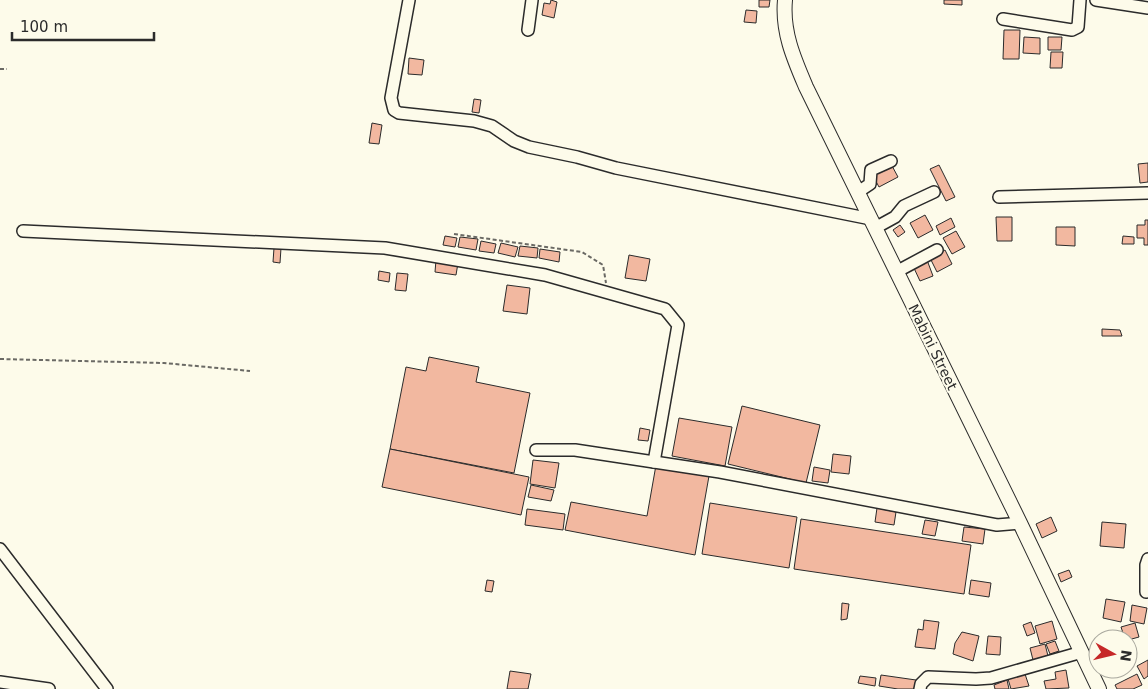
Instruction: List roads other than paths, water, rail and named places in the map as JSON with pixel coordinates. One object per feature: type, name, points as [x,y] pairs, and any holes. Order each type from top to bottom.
[{"type":"main road","name":"Mabini Street","points":[[785,0],[786,32],[794,59],[806,87],[1020,523],[1099,689]]},
{"type":"street","points":[[409,0],[391,98],[394,110],[399,113],[474,121],[492,126],[514,141],[528,147],[577,157],[616,168],[873,223],[895,217],[904,206],[934,192]]},
{"type":"street","points":[[528,30],[532,0]]},
{"type":"street","points":[[1003,19],[1072,30],[1078,27],[1080,0]]},
{"type":"street","points":[[1096,0],[1148,8]]},
{"type":"street","points":[[858,192],[870,184],[871,170],[891,160]]},
{"type":"street","points":[[998,197],[1148,193]]},
{"type":"street","points":[[23,231],[385,248],[545,275],[665,308],[678,325],[654,462]]},
{"type":"street","points":[[896,272],[937,250]]},
{"type":"street","points":[[536,450],[575,450],[720,472],[997,525],[1020,523]]},
{"type":"street","points":[[0,549],[107,689]]},
{"type":"street","points":[[1146,592],[1146,565],[1148,559]]},
{"type":"street","points":[[920,689],[921,684],[928,677],[976,679],[992,684],[1082,652]]},
{"type":"street","points":[[0,682],[49,689]]}]
